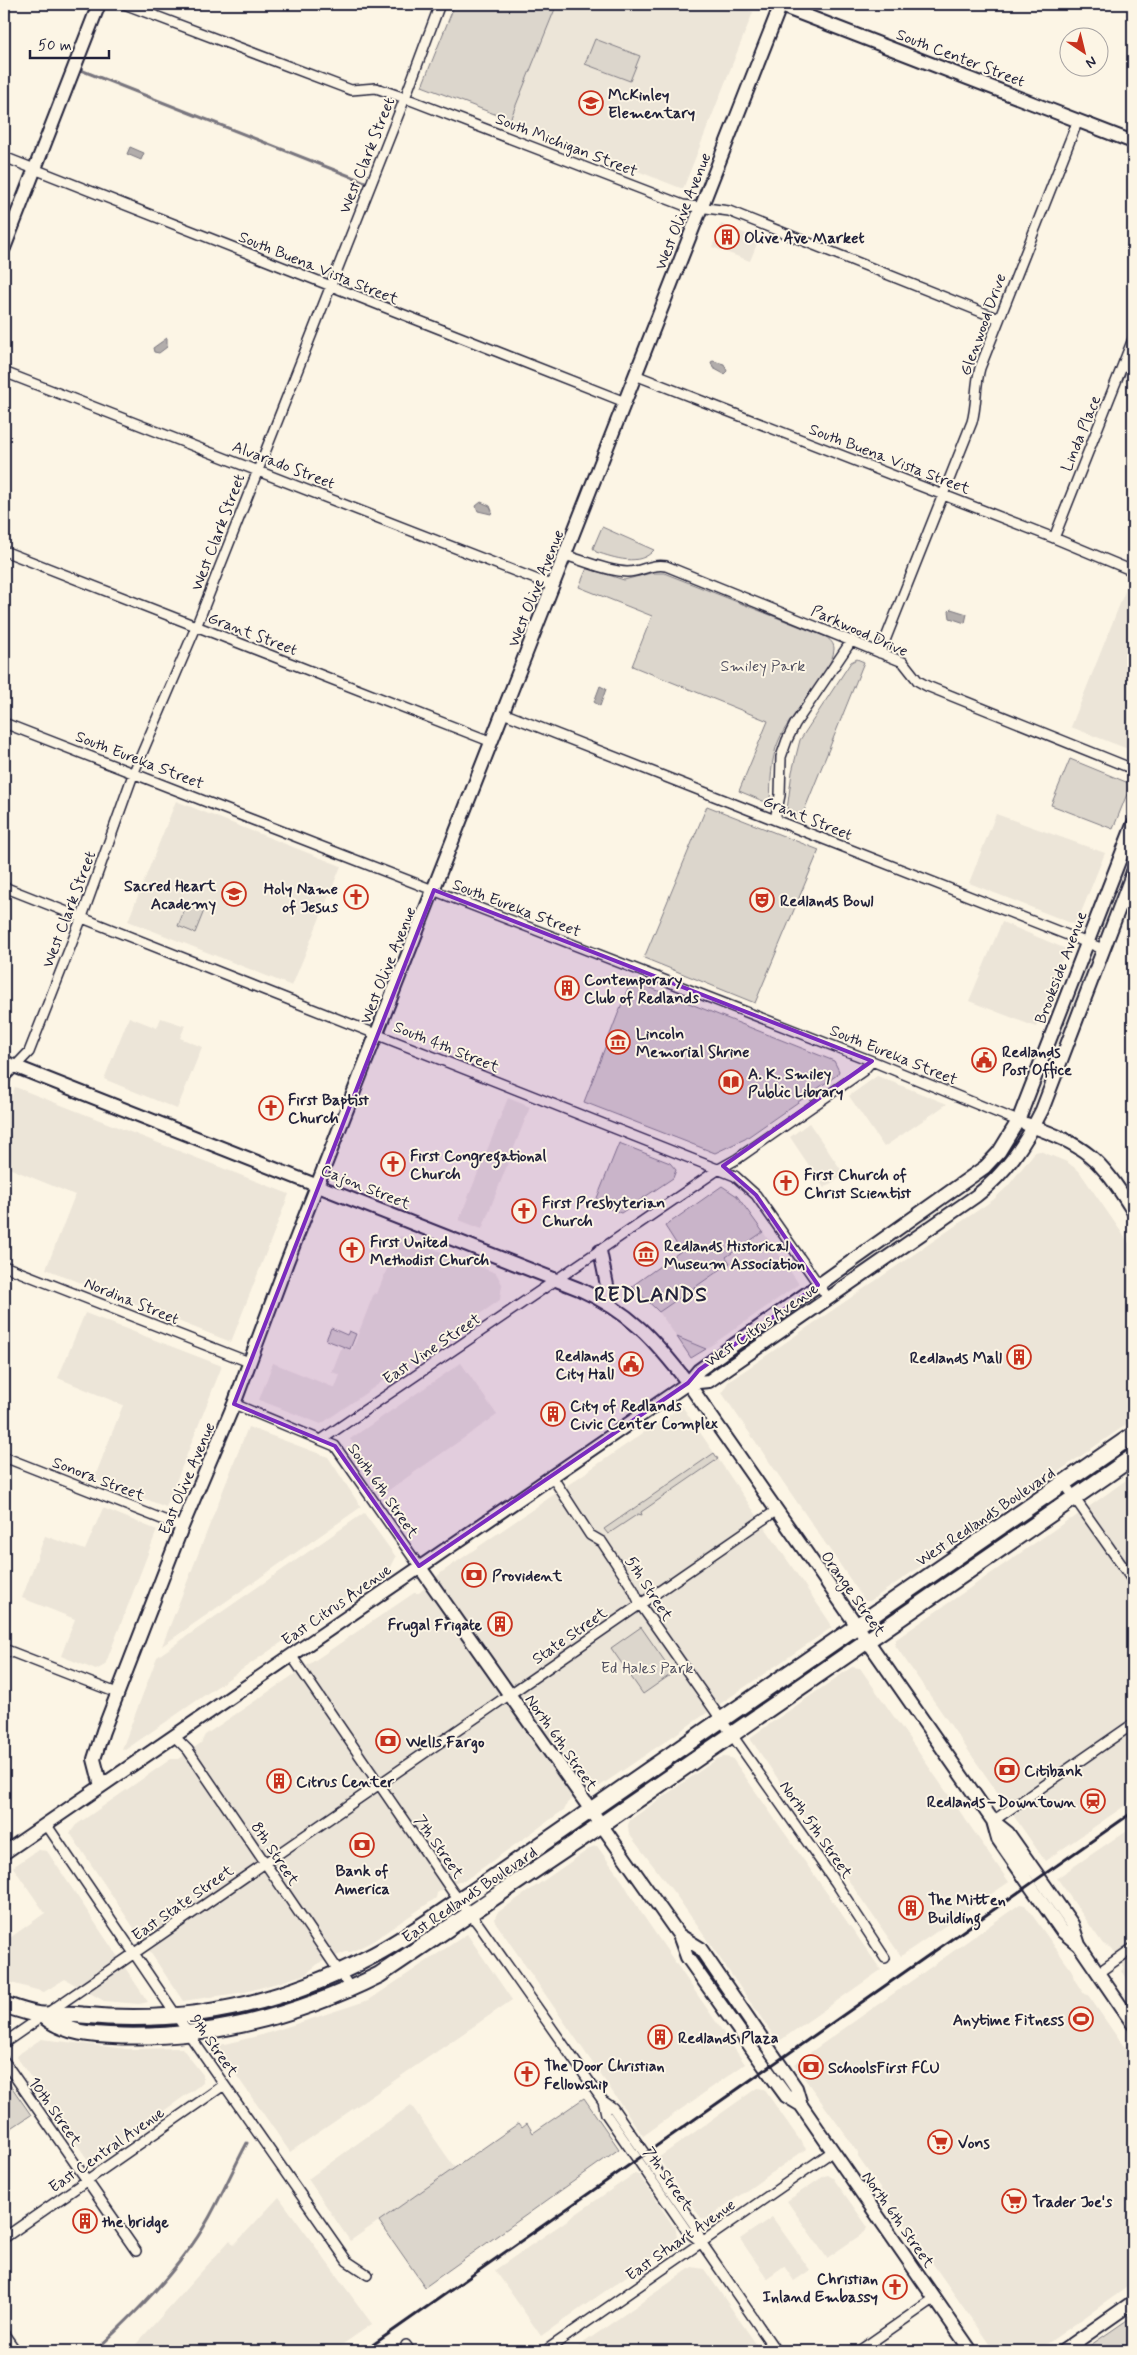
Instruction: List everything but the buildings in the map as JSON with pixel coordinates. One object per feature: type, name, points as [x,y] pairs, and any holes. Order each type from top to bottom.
[{"type":"main road","points":[[4,248],[99,4]]},
{"type":"main road","name":"South Center Street","points":[[779,4],[1133,142]]},
{"type":"main road","name":"West Olive Avenue","points":[[318,1184],[701,209],[779,4]]},
{"type":"main road","name":"Brookside Avenue","points":[[1018,1121],[1087,942],[1129,849],[1133,825]]},
{"type":"main road","name":"Brookside Avenue","points":[[1034,1127],[1133,872]]},
{"type":"main road","name":"Cajon Street","points":[[10,1064],[558,1280],[611,1305],[642,1329],[661,1347],[688,1383]]},
{"type":"main road","points":[[1018,1121],[1070,1141],[1091,1154],[1104,1168],[1133,1211]]},
{"type":"main road","name":"West Citrus Avenue","points":[[688,1383],[699,1370],[968,1181],[999,1152],[1018,1121]]},
{"type":"main road","name":"West Citrus Avenue","points":[[688,1383],[708,1381],[987,1187],[1015,1159],[1034,1127]]},
{"type":"main road","name":"East Olive Avenue","points":[[101,1786],[94,1765],[95,1751],[182,1527],[234,1404],[318,1184]]},
{"type":"main road","points":[[600,1251],[611,1305]]},
{"type":"main road","name":"East Citrus Avenue","points":[[4,1853],[551,1475],[688,1383]]},
{"type":"main road","name":"Orange Street","points":[[688,1383],[993,1821],[1008,1833],[1072,1924],[1079,1945],[1133,2024]]},
{"type":"main road","name":"West Redlands Boulevard","points":[[857,1626],[1133,1435]]},
{"type":"main road","points":[[866,1640],[1133,1457]]},
{"type":"main road","name":"North 6th Street","points":[[419,1566],[679,1935],[687,1957],[786,2096],[801,2105],[971,2351]]},
{"type":"main road","name":"East Redlands Boulevard","points":[[4,2005],[43,2015],[59,2013],[107,2018],[177,2017],[266,2000],[340,1972],[370,1957],[460,1901],[857,1626]]},
{"type":"main road","name":"East Redlands Boulevard","points":[[43,2015],[51,2022],[74,2032],[110,2036],[151,2037],[252,2023],[311,2005],[351,1989],[403,1961],[866,1640]]},
{"type":"main road","points":[[1063,2351],[1133,2302]]},
{"type":"street","name":"South Michigan Street","points":[[124,4],[351,90],[376,88],[405,98],[683,205],[701,209],[729,211],[999,319]]},
{"type":"street","name":"West Clark Street","points":[[4,1082],[10,1064],[29,1052],[82,916],[134,772],[196,627],[405,98],[440,4]]},
{"type":"street","name":"Glenwood Drive","points":[[880,653],[972,422],[975,386],[999,319],[1078,120]]},
{"type":"street","name":"South Buena Vista Street","points":[[4,157],[625,402]]},
{"type":"street","name":"Linda Place","points":[[1054,538],[1133,339]]},
{"type":"street","name":"Alvarado Street","points":[[4,372],[258,469],[553,586]]},
{"type":"street","name":"South Buena Vista Street","points":[[635,375],[1054,538],[1133,571]]},
{"type":"street","name":"Grant Street","points":[[4,551],[492,742]]},
{"type":"street","name":"Parkwood Drive","points":[[565,555],[620,571],[630,572],[653,564],[666,566],[903,662],[918,681],[927,686],[1133,769]]},
{"type":"street","points":[[775,820],[780,795],[781,757],[787,740],[794,724],[852,640]]},
{"type":"street","name":"Grant Street","points":[[503,713],[1102,949]]},
{"type":"street","name":"South Eureka Street","points":[[4,723],[134,772],[872,1061],[1018,1121]]},
{"type":"street","name":"South 4th Street","points":[[4,887],[82,916],[376,1034],[719,1168],[735,1176],[756,1195],[828,1298]]},
{"type":"street","name":"East Vine Street","points":[[321,1440],[558,1280],[719,1168],[745,1153],[863,1071],[872,1061]]},
{"type":"street","name":"Nordina Street","points":[[4,1266],[249,1362]]},
{"type":"street","name":"South 6th Street","points":[[234,1404],[321,1440],[338,1449],[419,1566]]},
{"type":"street","name":"Sonora Street","points":[[4,1457],[182,1527]]},
{"type":"street","name":"5th Street","points":[[551,1475],[590,1535],[602,1542],[633,1589],[640,1604],[722,1719]]},
{"type":"street","points":[[1064,1483],[1133,1581]]},
{"type":"street","name":"State Street","points":[[378,1785],[777,1510]]},
{"type":"street","points":[[4,1648],[117,1693]]},
{"type":"street","name":"7th Street","points":[[291,1655],[378,1785],[602,2101],[606,2114],[687,2231],[702,2242],[776,2351]]},
{"type":"street","name":"North 5th Street","points":[[722,1719],[836,1883],[885,1958]]},
{"type":"street","points":[[993,1821],[1133,1724]]},
{"type":"street","name":"8th Street","points":[[174,1736],[188,1750],[351,1989]]},
{"type":"street","name":"East State Street","points":[[4,2043],[378,1785]]},
{"type":"street","name":"9th Street","points":[[46,1824],[188,2033],[347,2261],[368,2275]]},
{"type":"street","points":[[1098,1973],[1133,1948]]},
{"type":"street","name":"10th Street","points":[[4,2061],[136,2251]]},
{"type":"street","name":"East Central Avenue","points":[[4,2238],[224,2085]]},
{"type":"street","name":"East Stuart Avenue","points":[[545,2351],[833,2151]]},
{"type":"street","points":[[859,2351],[934,2298]]},
{"type":"street","points":[[4,2334],[16,2351]]},
{"type":"highlighted area","points":[[434,890],[872,1061],[723,1166],[756,1195],[818,1285],[699,1370],[688,1383],[419,1566],[335,1446],[234,1404]]},
{"type":"shaded area","name":"McKinley Elementary","points":[[455,4],[730,4],[753,12],[683,189],[422,86]]},
{"type":"shaded area","points":[[130,147],[144,153],[141,160],[127,154]]},
{"type":"shaded area","points":[[721,224],[759,239],[750,261],[712,247]]},
{"type":"shaded area","points":[[167,338],[167,347],[159,353],[154,352],[153,348]]},
{"type":"shaded area","points":[[711,362],[724,364],[727,371],[724,374],[713,368]]},
{"type":"shaded area","points":[[481,502],[490,506],[491,514],[478,511],[476,506]]},
{"type":"shaded area","points":[[1133,571],[1133,751],[1071,727]]},
{"type":"shaded area","points":[[951,609],[967,614],[965,623],[950,618],[949,611]]},
{"type":"shaded area","points":[[600,686],[606,689],[600,706],[594,702]]},
{"type":"shaded area","name":"Sacred Heart Academy","points":[[176,801],[341,866],[292,986],[128,921]]},
{"type":"shaded area","points":[[996,814],[1105,853],[1076,925],[969,883]]},
{"type":"shaded area","points":[[1133,914],[1133,941],[1124,937]]},
{"type":"shaded area","points":[[1002,922],[1066,949],[1036,1027],[969,1001]]},
{"type":"shaded area","points":[[129,1017],[157,1028],[161,1018],[185,1026],[180,1038],[202,1047],[177,1109],[104,1079]]},
{"type":"shaded area","points":[[877,1076],[947,1104],[884,1147],[849,1096]]},
{"type":"shaded area","points":[[15,1087],[289,1194],[231,1342],[46,1269],[75,1195],[4,1166],[4,1117]]},
{"type":"shaded area","points":[[508,1098],[530,1107],[482,1229],[459,1220]]},
{"type":"shaded area","points":[[809,1123],[844,1174],[824,1188],[790,1137]]},
{"type":"shaded area","name":"Redlands Mall","points":[[1040,1151],[1067,1162],[1079,1171],[1133,1249],[1133,1420],[870,1601],[865,1601],[722,1393],[728,1382],[993,1200],[1008,1186],[1035,1152]]},
{"type":"shaded area","points":[[763,1232],[799,1284],[706,1349],[677,1337],[659,1312],[730,1264],[726,1258]]},
{"type":"shaded area","points":[[400,1236],[496,1273],[502,1284],[500,1300],[321,1424],[259,1400],[273,1363],[335,1388],[340,1375],[332,1372],[342,1346],[352,1350],[374,1293],[377,1294]]},
{"type":"shaded area","points":[[85,1313],[222,1366],[166,1507],[94,1479],[123,1405],[58,1378]]},
{"type":"shaded area","points":[[461,1363],[497,1415],[386,1492],[350,1439]]},
{"type":"shaded area","points":[[682,1406],[831,1624],[831,1628],[600,1786],[593,1784],[567,1803],[565,1809],[464,1881],[458,1881],[437,1893],[436,1898],[373,1941],[351,1952],[346,1952],[319,1963],[306,1974],[284,1981],[245,1992],[183,2001],[70,1833],[76,1825],[171,1759],[178,1759],[201,1743],[205,1735],[414,1593],[419,1593],[442,1572]]},
{"type":"shaded area","points":[[248,1427],[328,1457],[361,1507],[162,1646]]},
{"type":"shaded area","points":[[1133,1475],[1133,1800],[1045,1861],[895,1645],[895,1640]]},
{"type":"shaded area","points":[[103,1508],[157,1530],[105,1665],[96,1670],[61,1656],[75,1619],[22,1598],[45,1536],[85,1550]]},
{"type":"shaded area","points":[[364,1513],[396,1557],[391,1567],[125,1750],[122,1749],[157,1657]]},
{"type":"shaded area","points":[[852,1667],[860,1668],[1009,1882],[901,1956],[751,1740],[751,1737]]},
{"type":"shaded area","points":[[724,1757],[732,1758],[881,1970],[778,2042],[678,1898],[629,1834],[628,1825],[630,1820],[717,1759]]},
{"type":"shaded area","points":[[1133,1826],[1133,1988],[1121,1971],[1124,1968],[1111,1948],[1103,1944],[1057,1878]]},
{"type":"shaded area","points":[[597,1846],[745,2064],[643,2136],[496,1923],[495,1918],[497,1913],[592,1847]]},
{"type":"shaded area","points":[[38,1850],[47,1851],[148,2002],[139,2004],[104,2001],[65,1979],[44,1992],[4,1981],[4,1942],[45,1913],[13,1867]]},
{"type":"shaded area","points":[[1020,1904],[1025,1905],[1072,1971],[1074,1979],[1084,1994],[1088,1995],[1133,2060],[1133,2283],[1037,2351],[994,2351],[858,2157],[858,2152],[794,2064]]},
{"type":"shaded area","points":[[467,1934],[512,2000],[290,2152],[216,2046],[262,2035],[369,2000]]},
{"type":"shaded area","points":[[41,2039],[127,2049],[182,2048],[203,2075],[203,2083],[90,2163],[16,2056]]},
{"type":"shaded area","points":[[757,2088],[764,2089],[806,2149],[706,2219],[701,2218],[658,2158]]},
{"type":"shaded area","points":[[411,2105],[455,2168],[350,2241],[308,2179]]},
{"type":"shaded area","points":[[634,2174],[639,2175],[676,2230],[677,2238],[674,2243],[541,2336],[495,2270]]},
{"type":"shaded area","points":[[828,2175],[833,2178],[867,2226],[865,2232],[827,2258],[787,2201]]},
{"type":"shaded area","points":[[279,2197],[372,2324],[333,2351],[130,2351],[230,2240],[234,2245]]},
{"type":"shaded area","points":[[772,2217],[810,2270],[794,2281],[784,2266],[767,2278],[740,2239]]},
{"type":"shaded area","points":[[692,2267],[704,2269],[761,2351],[572,2351]]},
{"type":"green space","points":[[455,4],[557,4],[510,120],[422,86]]},
{"type":"green space","points":[[595,39],[640,56],[630,81],[585,64]]},
{"type":"green space","points":[[602,527],[654,550],[648,555],[634,560],[626,560],[596,552],[593,548]]},
{"type":"green space","name":"Smiley Park","points":[[587,568],[624,580],[651,573],[664,573],[826,637],[832,642],[834,649],[827,669],[791,719],[779,740],[771,772],[770,804],[739,791],[768,721],[632,666],[652,616],[579,587]]},
{"type":"green space","name":"Smiley Park","points":[[857,659],[864,662],[802,816],[787,810],[792,772],[800,740],[851,662]]},
{"type":"green space","points":[[1070,759],[1131,784],[1113,829],[1051,805]]},
{"type":"green space","points":[[707,806],[819,850],[755,1003],[644,958]]},
{"type":"green space","points":[[188,901],[205,908],[195,933],[178,926]]},
{"type":"green space","points":[[631,980],[834,1061],[839,1071],[837,1075],[745,1139],[715,1153],[584,1102]]},
{"type":"green space","points":[[619,1143],[670,1163],[676,1170],[673,1178],[621,1213],[595,1203]]},
{"type":"green space","points":[[722,1186],[737,1196],[763,1232],[726,1257],[730,1263],[659,1312],[632,1286],[681,1251],[665,1226]]},
{"type":"green space","points":[[331,1328],[347,1335],[349,1331],[356,1334],[350,1349],[326,1340]]},
{"type":"green space","points":[[677,1337],[706,1349],[691,1358]]},
{"type":"green space","points":[[714,1453],[718,1459],[641,1512],[642,1515],[638,1514],[608,1534],[604,1529]]},
{"type":"green space","name":"Ed Hales Park","points":[[641,1627],[673,1673],[643,1694],[611,1648]]},
{"type":"green space","points":[[4,2076],[31,2115],[4,2133]]},
{"type":"green space","points":[[584,2098],[619,2149],[425,2287],[379,2221],[519,2123],[522,2127],[527,2123],[533,2133]]},
{"type":"green space","points":[[1133,2316],[1133,2351],[1082,2351]]},
{"type":"waterway","points":[[78,69],[370,184]]},
{"type":"waterway","points":[[95,2351],[154,2292],[186,2253],[204,2227],[247,2143]]},
{"type":"railway","points":[[364,2351],[1133,1812]]},
{"type":"place","name":"McKinley Elementary","points":[[591,103]]},
{"type":"place","name":"Olive Ave Market","points":[[727,237]]},
{"type":"place","name":"Sacred Heart Academy","points":[[234,894]]},
{"type":"place","name":"Holy Name of Jesus","points":[[356,897]]},
{"type":"place","name":"Redlands Bowl","points":[[762,900]]},
{"type":"place","name":"Contemporary Club of Redlands","points":[[567,988]]},
{"type":"place","name":"Lincoln Memorial Shrine","points":[[618,1042]]},
{"type":"place","name":"Redlands Post Office","points":[[984,1060]]},
{"type":"place","name":"A. K. Smiley Public Library","points":[[731,1082]]},
{"type":"place","name":"First Baptist Church","points":[[271,1108]]},
{"type":"place","name":"First Congregational Church","points":[[393,1164]]},
{"type":"place","name":"First Church of Christ Scientist","points":[[786,1183]]},
{"type":"place","name":"First Presbyterian Church","points":[[524,1211]]},
{"type":"place","name":"First United Methodist Church","points":[[352,1250]]},
{"type":"place","name":"Redlands Historical Museum Association","points":[[646,1254]]},
{"type":"place","name":"Redlands Mall","points":[[1019,1357]]},
{"type":"place","name":"Redlands City Hall","points":[[631,1364]]},
{"type":"place","name":"City of Redlands Civic Center Complex","points":[[553,1414]]},
{"type":"place","name":"Provident","points":[[474,1575]]},
{"type":"place","name":"Frugal Frigate","points":[[500,1624]]},
{"type":"place","name":"Wells Fargo","points":[[388,1741]]},
{"type":"place","name":"Citibank","points":[[1007,1770]]},
{"type":"place","name":"Citrus Center","points":[[279,1781]]},
{"type":"place","name":"Redlands–Downtown","points":[[1093,1801]]},
{"type":"place","name":"Bank of America","points":[[362,1845]]},
{"type":"place","name":"The Mitten Building","points":[[911,1908]]},
{"type":"place","name":"Anytime Fitness","points":[[1081,2019]]},
{"type":"place","name":"Redlands Plaza","points":[[660,2037]]},
{"type":"place","name":"SchoolsFirst FCU","points":[[811,2067]]},
{"type":"place","name":"The Door Christian Fellowship","points":[[527,2074]]},
{"type":"place","name":"Vons","points":[[940,2142]]},
{"type":"place","name":"Trader Joe's","points":[[1014,2201]]},
{"type":"place","name":"the bridge","points":[[85,2221]]},
{"type":"place","name":"Christian Inland Embassy","points":[[895,2287]]},
{"type":"district","name":"REDLANDS","points":[[651,1294]]}]
